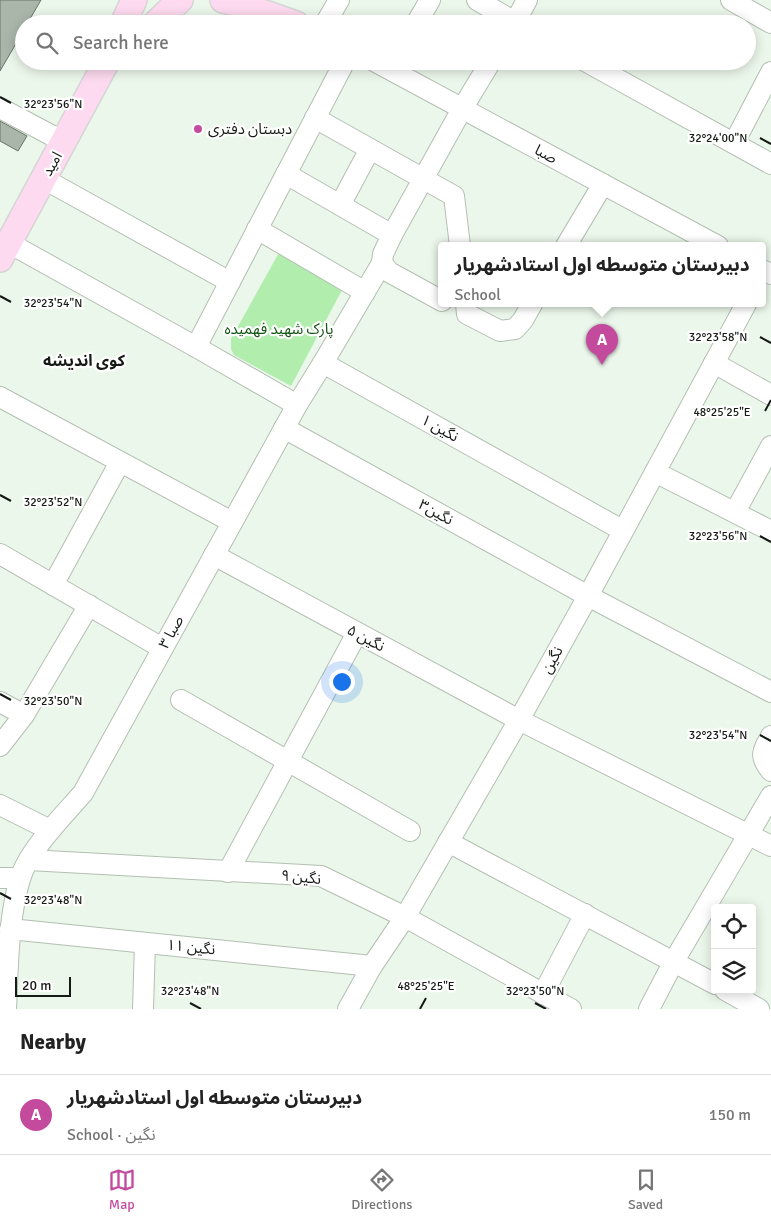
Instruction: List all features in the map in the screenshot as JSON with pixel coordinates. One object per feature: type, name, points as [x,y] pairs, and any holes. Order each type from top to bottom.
[{"type":"main road","points":[[127,15],[134,0]]},
{"type":"main road","points":[[164,15],[180,0]]},
{"type":"main road","points":[[223,0],[270,15]]},
{"type":"main road","points":[[274,0],[295,15]]},
{"type":"main road","name":"امید","points":[[4,251],[105,70]]},
{"type":"street","points":[[330,15],[339,0]]},
{"type":"street","points":[[421,15],[430,0]]},
{"type":"street","points":[[476,0],[501,15]]},
{"type":"street","points":[[519,15],[527,0]]},
{"type":"street","points":[[731,0],[771,23]]},
{"type":"street","points":[[196,346],[340,70]]},
{"type":"street","name":"صبا","points":[[396,70],[711,242]]},
{"type":"street","points":[[284,428],[382,263],[383,254],[392,235],[462,108],[485,70]]},
{"type":"street","points":[[601,70],[771,164]]},
{"type":"street","points":[[734,143],[771,72]]},
{"type":"street","points":[[0,108],[64,142]]},
{"type":"street","points":[[315,118],[454,196],[460,242]]},
{"type":"street","points":[[340,205],[370,149]]},
{"type":"street","points":[[286,174],[392,235]]},
{"type":"street","points":[[44,179],[230,282]]},
{"type":"street","points":[[568,242],[603,184]]},
{"type":"street","points":[[258,229],[365,292]]},
{"type":"street","points":[[4,251],[196,346],[296,405]]},
{"type":"street","points":[[382,263],[389,272],[438,299]]},
{"type":"street","points":[[467,309],[500,331],[515,329],[530,307]]},
{"type":"street","name":"نگین","points":[[348,1009],[372,966],[405,917],[519,720],[744,307]]},
{"type":"street","name":"نگین ۱","points":[[323,363],[622,530]]},
{"type":"street","points":[[714,363],[771,395]]},
{"type":"street","points":[[0,397],[232,522]]},
{"type":"street","name":"صبا ۳","points":[[6,1009],[10,929],[10,878],[29,860],[50,830],[83,793],[284,428]]},
{"type":"street","name":"نگین۳","points":[[284,428],[588,596],[771,692]]},
{"type":"street","points":[[735,512],[771,446]]},
{"type":"street","points":[[53,585],[120,462]]},
{"type":"street","points":[[654,472],[771,531]]},
{"type":"street","points":[[0,554],[162,648]]},
{"type":"street","name":"نگین ۵","points":[[214,555],[519,720],[771,846]]},
{"type":"street","points":[[0,746],[24,715],[89,605]]},
{"type":"street","points":[[228,872],[357,633]]},
{"type":"street","points":[[181,700],[410,831]]},
{"type":"street","points":[[0,702],[24,715]]},
{"type":"street","points":[[771,736],[762,755],[764,763],[771,772]]},
{"type":"street","points":[[649,1009],[674,961],[771,796]]},
{"type":"street","points":[[0,805],[50,830]]},
{"type":"street","points":[[448,842],[711,982]]},
{"type":"street","name":"نگین ۹","points":[[29,860],[321,876],[405,917],[571,1009]]},
{"type":"street","points":[[543,994],[585,914]]},
{"type":"street","name":"نگین ۱۱","points":[[10,929],[372,966]]},
{"type":"street","points":[[143,1009],[145,942]]},
{"type":"street","points":[[732,994],[759,1009]]},
{"type":"green space","name":"پارک شهید فهمیده","points":[[286,240],[350,275],[291,386],[234,355],[231,349],[231,339]]},
{"type":"building","points":[[0,0],[41,0],[32,15],[15,15],[15,45],[0,71]]},
{"type":"building","points":[[0,121],[27,136],[18,151],[0,141]]},
{"type":"place","name":"دبستان دفتری","points":[[198,129]]},
{"type":"place","name":"دبیرستان متوسطه اول استادشهریار","points":[[602,365]]},
{"type":"district","name":"کوی اندیشه","points":[[84,361]]}]
